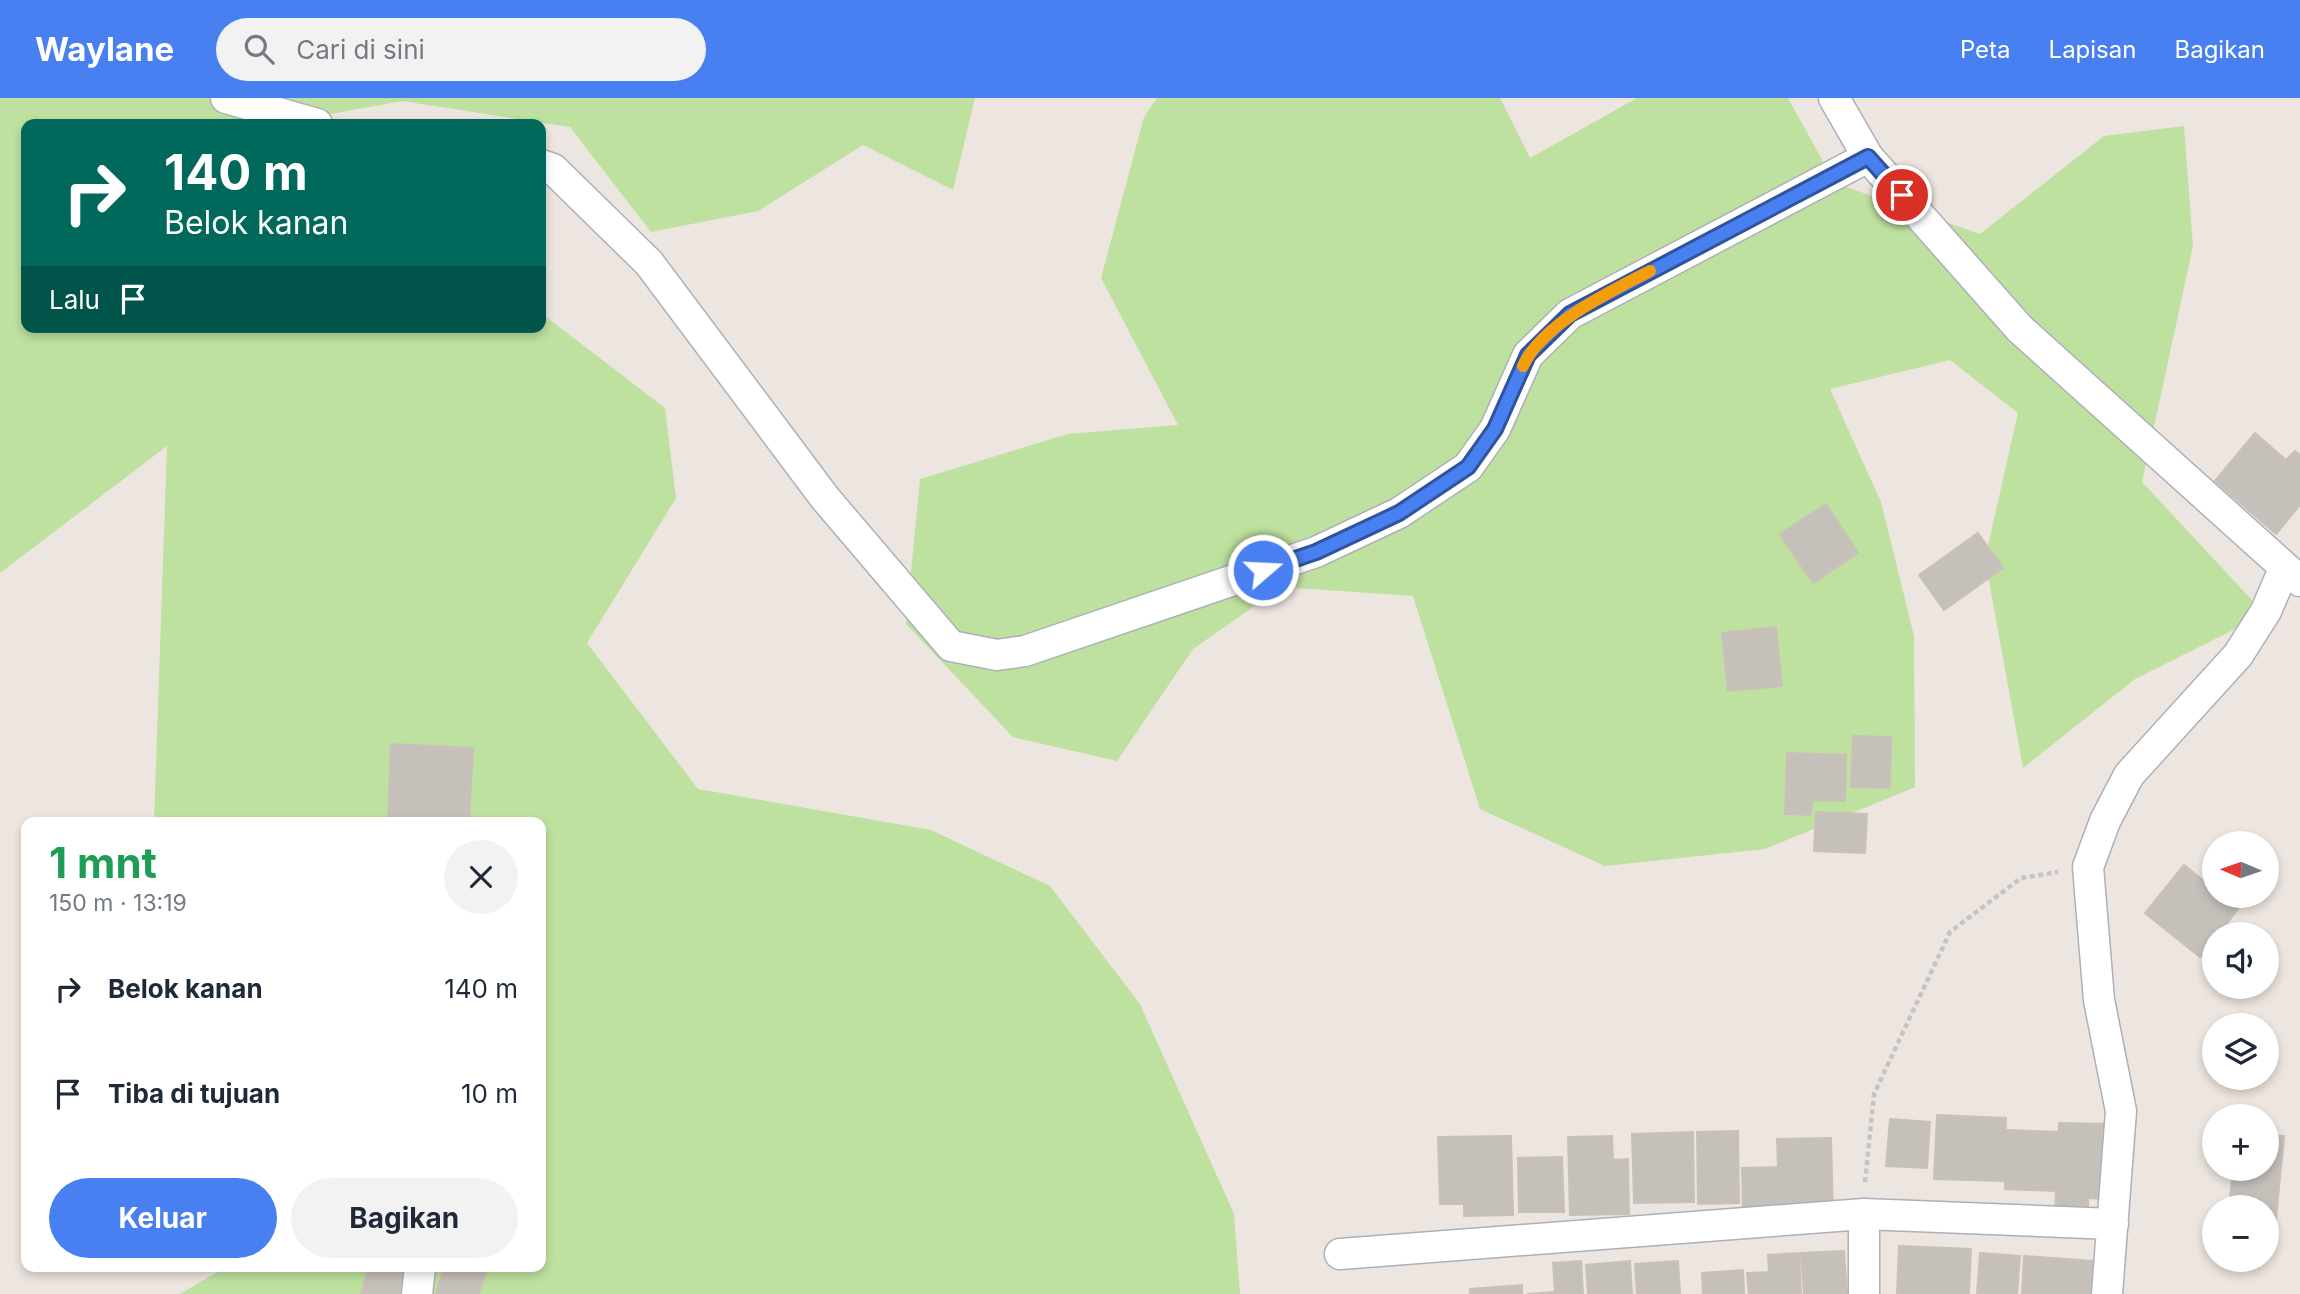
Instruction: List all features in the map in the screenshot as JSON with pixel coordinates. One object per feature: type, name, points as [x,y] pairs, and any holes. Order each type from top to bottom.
[{"type":"street","points":[[226,98],[300,119]]},
{"type":"street","points":[[1834,98],[1868,157],[2020,329],[2292,575],[2238,655],[2129,775],[2105,821],[2088,867],[2099,1000],[2121,1111],[2107,1294]]},
{"type":"street","points":[[546,167],[553,169],[649,263],[825,498],[951,646],[998,655],[1025,651],[1316,552],[1399,513],[1468,467],[1495,429],[1528,355],[1570,314],[1868,157]]},
{"type":"street","points":[[1340,1254],[1864,1214],[2113,1224]]},
{"type":"street","points":[[1864,1214],[1864,1294]]},
{"type":"street","points":[[417,1294],[419,1272]]},
{"type":"path","points":[[1864,1214],[1874,1094],[1950,932],[2021,878],[2088,867]]},
{"type":"green space","points":[[0,98],[975,98],[953,190],[863,145],[758,211],[651,232],[570,127],[546,123],[546,119],[518,119],[402,101],[303,119],[21,119],[21,333],[546,333],[546,317],[665,408],[676,498],[587,643],[698,789],[931,830],[1050,886],[1140,1004],[1234,1214],[1240,1294],[180,1294],[217,1272],[546,1272],[546,817],[154,817],[167,446],[0,573]]},
{"type":"green space","points":[[1157,98],[1500,98],[1530,158],[1637,98],[1788,98],[1835,183],[1980,234],[2104,136],[2184,126],[2193,246],[2142,482],[2265,614],[2135,679],[2023,768],[1985,559],[2018,413],[1950,360],[1830,389],[1881,502],[1914,636],[1915,787],[1765,849],[1605,866],[1480,809],[1413,596],[1282,587],[1193,649],[1117,761],[1013,737],[906,624],[920,479],[1068,434],[1178,425],[1101,278],[1144,117]]},
{"type":"building","points":[[2255,433],[2286,460],[2295,451],[2300,455],[2300,505],[2276,534],[2215,481]]},
{"type":"building","points":[[1826,504],[1858,553],[1813,583],[1780,534]]},
{"type":"building","points":[[1978,533],[2003,568],[1944,610],[1919,575]]},
{"type":"building","points":[[1776,627],[1782,686],[1728,691],[1722,633]]},
{"type":"building","points":[[1853,736],[1891,737],[1890,788],[1851,787]]},
{"type":"building","points":[[391,744],[473,748],[469,817],[388,817]]},
{"type":"building","points":[[1787,753],[1846,755],[1845,801],[1812,800],[1811,815],[1785,814]]},
{"type":"building","points":[[1816,812],[1867,814],[1865,853],[1814,851]]},
{"type":"building","points":[[2184,865],[2202,879],[2202,908],[2238,909],[2228,922],[2202,922],[2200,957],[2145,913]]},
{"type":"building","points":[[1937,1115],[2006,1118],[2004,1181],[1934,1179]]},
{"type":"building","points":[[1890,1119],[1930,1122],[1927,1168],[1886,1166]]},
{"type":"building","points":[[2059,1123],[2110,1124],[2107,1199],[2088,1198],[2088,1216],[2055,1215]]},
{"type":"building","points":[[2007,1130],[2057,1132],[2055,1191],[2005,1189]]},
{"type":"building","points":[[1738,1131],[1739,1203],[1698,1204],[1697,1132]]},
{"type":"building","points":[[1693,1132],[1694,1202],[1634,1203],[1632,1134]]},
{"type":"building","points":[[1511,1136],[1513,1215],[1464,1216],[1464,1204],[1440,1204],[1438,1137]]},
{"type":"building","points":[[1612,1136],[1613,1160],[1628,1159],[1629,1214],[1570,1215],[1568,1137]]},
{"type":"building","points":[[2279,1136],[2284,1136],[2278,1195],[2230,1195],[2232,1181],[2279,1181]]},
{"type":"building","points":[[1831,1138],[1833,1212],[1743,1214],[1742,1168],[1778,1167],[1777,1139]]},
{"type":"building","points":[[1562,1157],[1564,1212],[1519,1212],[1518,1158]]},
{"type":"building","points":[[1899,1246],[1971,1249],[1969,1294],[1897,1294]]},
{"type":"building","points":[[1844,1251],[1847,1294],[1804,1294],[1801,1253]]},
{"type":"building","points":[[1799,1253],[1801,1294],[1749,1294],[1747,1273],[1769,1272],[1768,1255]]},
{"type":"building","points":[[1980,1253],[2020,1256],[2017,1294],[1977,1294]]},
{"type":"building","points":[[2024,1256],[2093,1261],[2091,1294],[2022,1294]]},
{"type":"building","points":[[1581,1261],[1583,1294],[1527,1294],[1555,1292],[1553,1263]]},
{"type":"building","points":[[1630,1261],[1632,1294],[1588,1294],[1586,1265]]},
{"type":"building","points":[[1678,1261],[1680,1294],[1637,1294],[1635,1264]]},
{"type":"building","points":[[1743,1270],[1744,1294],[1703,1294],[1702,1273]]},
{"type":"building","points":[[368,1272],[413,1272],[407,1294],[361,1294]]},
{"type":"building","points":[[443,1272],[486,1272],[479,1294],[436,1294]]},
{"type":"building","points":[[1522,1285],[1522,1294],[1470,1294],[1470,1289]]},
{"type":"slow traffic","points":[[1523,366],[1528,355],[1570,314],[1650,271]]},
{"type":"route","points":[[1263,570],[1316,552],[1399,513],[1468,467],[1495,429],[1528,355],[1570,314],[1868,157],[1902,195]]}]
